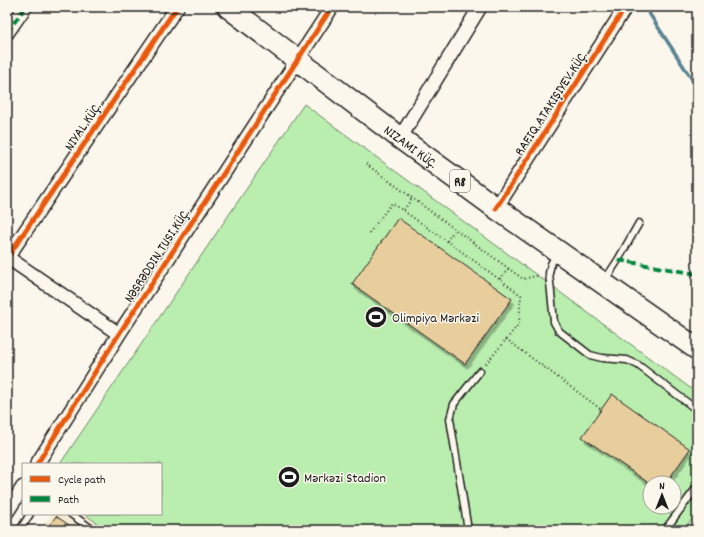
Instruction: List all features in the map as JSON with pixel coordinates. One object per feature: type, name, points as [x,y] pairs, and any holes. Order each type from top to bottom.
[{"type":"highway","name":"NIZAMI KÜÇ.","points":[[228,7],[400,138],[496,208],[697,349]]},
{"type":"street","points":[[7,33],[25,7]]},
{"type":"street","name":"NIYAL KÜÇ.","points":[[7,257],[177,7]]},
{"type":"street","name":"NƏSRƏDDIN TUSI KÜÇ.","points":[[39,463],[119,334],[332,7]]},
{"type":"street","points":[[400,138],[480,7]]},
{"type":"street","name":"RAFIQ ATAKIŞIYEV KÜÇ.","points":[[496,208],[623,11]]},
{"type":"street","points":[[7,257],[119,334]]},
{"type":"street","points":[[7,512],[22,489]]},
{"type":"lane","points":[[603,283],[639,223]]},
{"type":"lane","points":[[558,252],[551,264],[549,273],[554,322],[559,331],[590,355],[602,358],[627,360],[638,365],[697,410]]},
{"type":"lane","points":[[468,530],[450,419],[454,404],[480,371]]},
{"type":"lane","points":[[666,530],[697,487]]},
{"type":"lane","points":[[20,530],[29,515]]},
{"type":"lane","points":[[72,515],[85,528],[93,530]]},
{"type":"path","points":[[366,164],[523,279],[549,273]]},
{"type":"path","points":[[404,210],[412,198]]},
{"type":"path","points":[[370,233],[392,203],[404,210],[521,295],[519,324],[480,371]]},
{"type":"path","points":[[447,241],[455,229]]},
{"type":"path","points":[[500,279],[509,268]]},
{"type":"path","points":[[506,339],[602,410]]},
{"type":"shaded area","points":[[50,515],[86,515],[106,530],[41,530]]},
{"type":"green space","name":"Olimpiya Mərkəzi","points":[[304,104],[697,393],[697,512],[684,530],[106,530],[86,515],[162,515],[162,463],[61,463]]},
{"type":"building","points":[[398,218],[512,299],[465,364],[352,284]]},
{"type":"building","points":[[612,394],[690,449],[672,475],[642,475],[642,478],[582,437]]},
{"type":"building","points":[[56,516],[76,530],[46,530]]},
{"type":"waterway","points":[[645,7],[697,87]]},
{"type":"marked path","points":[[7,33],[25,7]]},
{"type":"marked path","points":[[618,260],[697,274]]},
{"type":"cycle path","points":[[7,258],[177,7]]},
{"type":"cycle path","points":[[38,463],[119,334],[332,7]]},
{"type":"cycle path","points":[[496,208],[623,11]]},
{"type":"place","name":"Olimpiya Mərkəzi","points":[[376,317]]},
{"type":"place","name":"Mərkəzi Stadion","points":[[289,477]]}]
